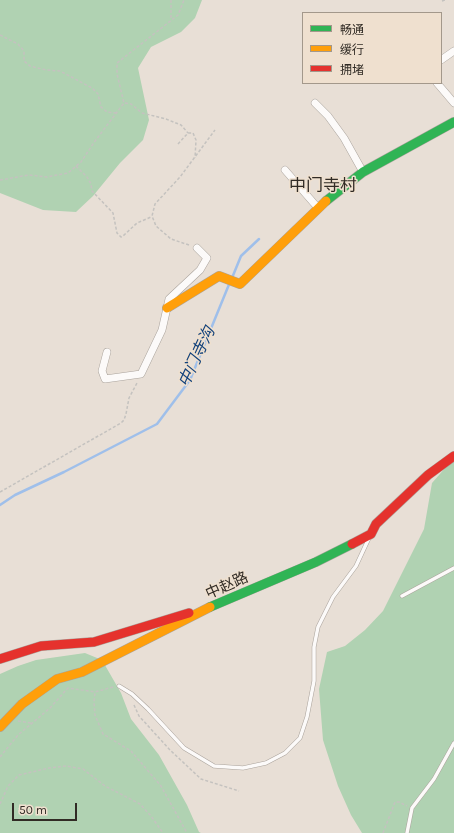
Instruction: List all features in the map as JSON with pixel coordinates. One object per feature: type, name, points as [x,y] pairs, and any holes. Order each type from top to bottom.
[{"type":"street","points":[[442,59],[454,51]]},
{"type":"street","points":[[438,84],[454,102]]},
{"type":"street","points":[[315,103],[328,116],[344,138],[363,172]]},
{"type":"street","points":[[167,308],[220,276],[240,284],[318,208],[363,172],[454,122]]},
{"type":"street","points":[[285,170],[318,208]]},
{"type":"street","points":[[108,352],[102,371],[106,379],[141,374],[162,330],[169,299],[200,270],[207,258],[197,248]]},
{"type":"street","name":"中赵路","points":[[0,728],[22,704],[57,679],[82,672],[215,605],[316,562],[371,534],[376,524],[428,475],[454,456]]},
{"type":"street","points":[[0,659],[41,646],[94,642],[215,605]]},
{"type":"lane","points":[[118,686],[132,694],[148,709],[184,748],[214,766],[243,768],[266,763],[285,753],[300,738],[307,717],[314,681],[314,647],[318,627],[333,597],[356,566],[371,534]]},
{"type":"lane","points":[[402,596],[454,568]]},
{"type":"lane","points":[[407,833],[412,808],[434,780],[454,743]]},
{"type":"path","points":[[171,0],[171,20]]},
{"type":"path","points":[[0,180],[29,175],[47,177],[68,173],[81,162],[124,103],[117,74],[117,63],[178,15],[184,0]]},
{"type":"path","points":[[442,1],[446,0]]},
{"type":"path","points":[[0,35],[18,44],[24,51],[24,61],[30,66],[46,70],[60,71],[92,88],[98,94],[101,107],[107,112],[117,113]]},
{"type":"path","points":[[124,103],[131,104],[142,113],[166,119],[180,125],[188,133],[193,134],[196,140],[195,158]]},
{"type":"path","points":[[197,248],[171,239],[156,226],[152,216],[155,204],[180,177],[216,130]]},
{"type":"path","points":[[178,144],[188,133]]},
{"type":"path","points":[[76,166],[87,177],[91,184],[92,191],[113,213],[117,233],[120,237],[137,223],[152,216]]},
{"type":"path","points":[[0,492],[121,423],[126,414],[129,398],[141,374]]},
{"type":"path","points":[[0,757],[18,735],[50,708],[68,688],[95,692],[118,686]]},
{"type":"path","points":[[95,692],[94,702],[96,715],[103,734],[131,752],[161,786],[187,833]]},
{"type":"path","points":[[132,694],[139,716],[170,750],[201,779],[239,791]]},
{"type":"path","points":[[0,804],[8,786],[18,775],[66,766],[83,769],[105,786],[140,804],[163,833]]},
{"type":"path","points":[[383,833],[395,802],[399,802],[412,808]]},
{"type":"green space","points":[[0,0],[202,0],[195,18],[181,32],[151,47],[138,68],[149,120],[143,140],[120,163],[93,196],[76,212],[43,210],[0,193]]},
{"type":"green space","points":[[454,458],[454,833],[362,833],[351,815],[338,786],[323,740],[319,689],[327,652],[345,646],[365,630],[383,611],[424,529],[432,483]]},
{"type":"green space","points":[[85,653],[102,660],[121,693],[131,719],[159,755],[187,805],[199,832],[201,833],[0,833],[0,674],[36,660]]},
{"type":"waterway","name":"中门寺沟","points":[[232,278],[241,256],[259,239]]},
{"type":"waterway","name":"中门寺沟","points":[[0,505],[15,495],[64,472],[157,424],[190,380],[230,282]]},
{"type":"traffic: fast","points":[[326,201],[363,172],[454,122]]},
{"type":"traffic: fast","points":[[210,607],[316,562],[352,544]]},
{"type":"traffic: slow","points":[[167,308],[219,276],[240,284],[326,201]]},
{"type":"traffic: slow","points":[[0,727],[22,704],[57,679],[82,672],[210,607]]},
{"type":"traffic: jam","points":[[352,544],[371,534],[376,524],[428,475],[454,456]]},
{"type":"traffic: jam","points":[[0,659],[41,646],[94,642],[189,613]]},
{"type":"district","name":"中门寺村","points":[[323,186]]}]
